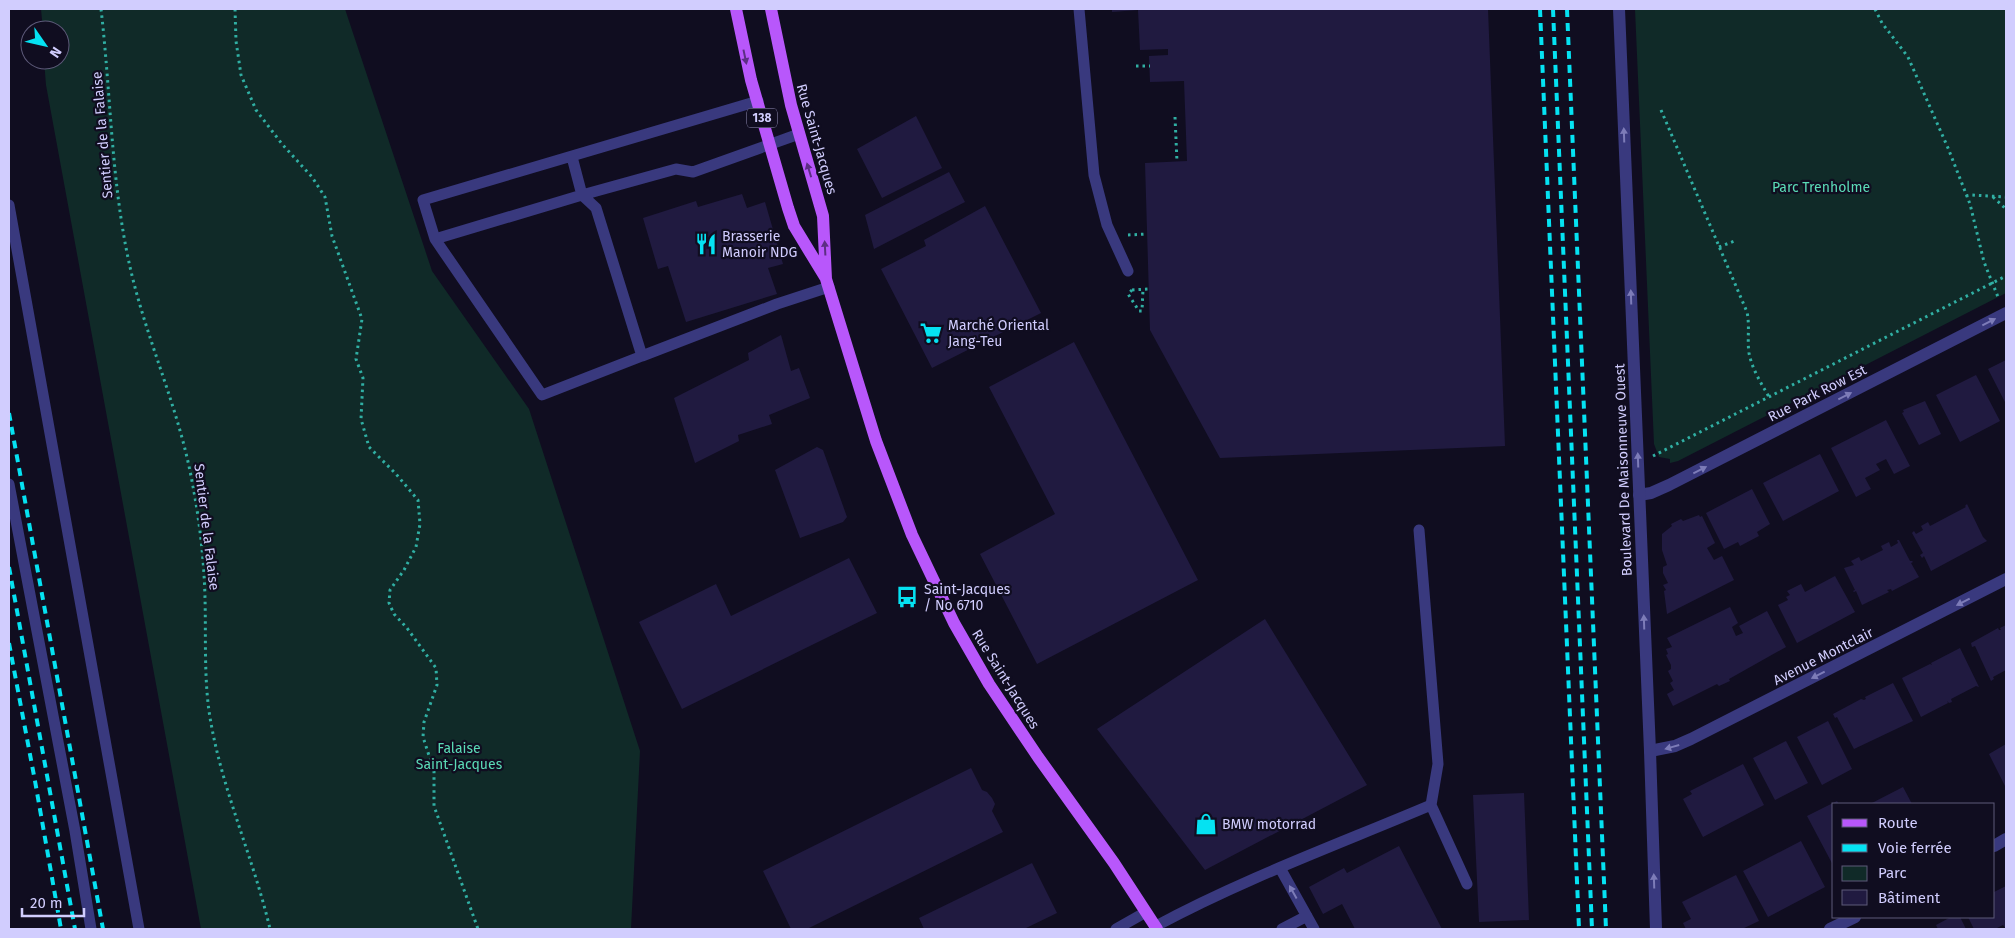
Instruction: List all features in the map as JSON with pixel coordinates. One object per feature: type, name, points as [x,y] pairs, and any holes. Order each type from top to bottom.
[{"type":"main road","name":"Rue Saint-Jacques","points":[[736,9],[745,56],[794,226],[828,283]]},
{"type":"main road","name":"Rue Saint-Jacques","points":[[771,9],[781,62],[799,134],[823,216],[828,283],[863,402],[893,487],[924,562],[978,666],[1013,722],[1114,863],[1156,928]]},
{"type":"street","name":"Boulevard De Maisonneuve Ouest","points":[[1619,9],[1656,929]]},
{"type":"street","name":"Rue Park Row Est","points":[[1639,495],[1651,493],[1676,482],[2006,313]]},
{"type":"street","name":"Avenue Montclair","points":[[1650,751],[1684,743],[2006,580]]},
{"type":"street","points":[[1995,845],[2006,839]]},
{"type":"street","points":[[1830,929],[1853,918]]},
{"type":"lane","points":[[1079,9],[1094,175],[1107,225],[1128,276]]},
{"type":"lane","points":[[758,102],[423,200],[435,239],[542,395],[828,283]]},
{"type":"lane","points":[[435,239],[676,169],[692,172],[799,134]]},
{"type":"lane","points":[[572,156],[582,196],[596,208],[642,356]]},
{"type":"lane","points":[[9,205],[139,929]]},
{"type":"lane","points":[[9,484],[73,821],[91,929]]},
{"type":"lane","points":[[1419,530],[1438,764],[1431,805],[1467,884]]},
{"type":"lane","points":[[1156,928],[1182,912],[1280,868],[1431,805]]},
{"type":"lane","points":[[1280,868],[1314,929]]},
{"type":"lane","points":[[1116,929],[1146,912]]},
{"type":"lane","points":[[1282,929],[1307,916]]},
{"type":"path","name":"Sentier de la Falaise","points":[[101,9],[119,205],[130,267],[180,427],[192,478],[198,518],[205,595],[207,690],[212,727],[226,786],[245,850],[264,903],[270,929]]},
{"type":"path","points":[[235,9],[236,41],[241,75],[256,110],[282,144],[312,177],[325,197],[332,236],[362,319],[356,359],[363,378],[361,419],[369,446],[418,500],[420,524],[416,547],[404,570],[390,590],[389,603],[394,614],[407,628],[436,668],[437,685],[424,722],[423,737],[434,771],[434,806],[478,929]]},
{"type":"path","points":[[1875,9],[1882,24],[1908,57],[1966,196],[1991,284],[1998,298]]},
{"type":"path","points":[[1136,66],[1150,66]]},
{"type":"path","points":[[1660,110],[1747,312],[1751,358],[1756,374],[1769,397]]},
{"type":"path","points":[[1175,117],[1177,162]]},
{"type":"path","points":[[1966,196],[1971,194],[2006,197]]},
{"type":"path","points":[[1993,196],[2006,209]]},
{"type":"path","points":[[1121,235],[1147,234]]},
{"type":"path","points":[[1719,247],[1737,240]]},
{"type":"path","points":[[1128,276],[1132,290]]},
{"type":"path","points":[[1656,456],[2006,276]]},
{"type":"path","points":[[1143,289],[1142,311],[1139,311],[1128,294],[1132,290],[1143,289],[1149,289]]},
{"type":"green space","name":"Falaise Saint-Jacques","points":[[41,9],[345,9],[432,271],[529,409],[640,751],[631,929],[201,929],[46,85],[45,70],[70,70],[70,20],[42,20]]},
{"type":"green space","name":"Parc Trenholme","points":[[1635,9],[2006,9],[2006,293],[1678,461],[1670,463],[1670,459],[1659,457],[1654,444]]},
{"type":"building","points":[[1112,9],[1488,9],[1505,446],[1220,458],[1150,330],[1145,163],[1187,161],[1184,81],[1150,82],[1149,56],[1168,55],[1168,49],[1140,50],[1138,10],[1112,12]]},
{"type":"building","points":[[916,116],[942,168],[882,198],[857,149]]},
{"type":"building","points":[[949,172],[965,202],[874,249],[865,215]]},
{"type":"building","points":[[742,194],[747,208],[765,202],[783,264],[768,268],[777,294],[686,322],[668,266],[658,269],[643,218],[696,201],[698,207]]},
{"type":"building","points":[[985,206],[1041,313],[932,368],[881,269],[926,246],[924,240]]},
{"type":"building","points":[[781,335],[791,371],[799,368],[810,398],[769,415],[772,424],[738,435],[739,441],[695,463],[674,398],[749,360],[748,353]]},
{"type":"building","points":[[1074,342],[1198,580],[1037,664],[980,554],[1055,514],[989,387]]},
{"type":"building","points":[[2006,360],[2006,404],[1988,369]]},
{"type":"building","points":[[1976,375],[2000,421],[1960,442],[1936,395]]},
{"type":"building","points":[[1925,401],[1941,434],[1919,445],[1902,413],[1904,412],[1903,410]]},
{"type":"building","points":[[1886,420],[1910,466],[1894,474],[1886,459],[1876,464],[1880,470],[1865,478],[1871,489],[1856,497],[1831,448]]},
{"type":"building","points":[[817,447],[823,450],[847,517],[843,522],[800,538],[775,470]]},
{"type":"building","points":[[1820,454],[1839,491],[1783,521],[1763,483]]},
{"type":"building","points":[[1752,489],[1770,524],[1757,532],[1759,536],[1740,546],[1738,542],[1724,549],[1706,513]]},
{"type":"building","points":[[1967,504],[1983,537],[1987,541],[1931,571],[1924,556],[1922,558],[1920,555],[1923,553],[1912,533],[1914,531],[1916,534],[1923,530],[1921,526],[1928,522],[1930,526],[1966,507]]},
{"type":"building","points":[[1699,515],[1700,517],[1702,516],[1715,543],[1707,548],[1714,560],[1722,556],[1734,580],[1667,614],[1664,591],[1666,590],[1663,585],[1668,583],[1663,573],[1663,567],[1667,565],[1662,550],[1662,534],[1672,526],[1671,524],[1681,519],[1683,521]]},
{"type":"building","points":[[1897,540],[1899,540],[1910,561],[1913,562],[1911,563],[1919,577],[1892,591],[1891,589],[1887,590],[1889,592],[1862,605],[1856,591],[1853,591],[1855,590],[1844,568],[1854,565],[1851,561],[1859,557],[1861,561],[1883,550],[1881,546],[1889,542],[1891,547],[1898,543]]},
{"type":"building","points":[[849,558],[877,613],[682,709],[639,622],[716,584],[731,616]]},
{"type":"building","points":[[1835,576],[1855,612],[1797,643],[1778,605],[1788,600],[1786,597],[1790,595],[1787,591],[1801,584],[1805,592]]},
{"type":"building","points":[[1730,607],[1738,623],[1732,627],[1736,636],[1743,633],[1739,626],[1767,611],[1786,647],[1729,679],[1730,681],[1719,686],[1717,684],[1673,706],[1667,694],[1674,690],[1670,683],[1673,681],[1668,671],[1671,669],[1671,665],[1666,655],[1668,654],[1666,649],[1672,647],[1667,638]]},
{"type":"building","points":[[1265,619],[1367,785],[1205,870],[1097,729]]},
{"type":"building","points":[[2006,625],[2006,670],[1993,677],[1994,679],[1991,681],[1975,646],[1972,647],[1971,643],[1998,628],[2001,630],[2000,628]]},
{"type":"building","points":[[1960,648],[1979,687],[1976,686],[1951,699],[1952,702],[1949,703],[1947,701],[1948,703],[1921,717],[1902,678],[1930,664],[1932,665],[1931,663]]},
{"type":"building","points":[[1893,683],[1913,721],[1854,749],[1837,717],[1835,718],[1833,714],[1861,699],[1866,699],[1865,697]]},
{"type":"building","points":[[1828,721],[1852,769],[1822,785],[1797,737]]},
{"type":"building","points":[[1786,741],[1808,783],[1775,800],[1753,758]]},
{"type":"building","points":[[2006,744],[2006,788],[1989,754]]},
{"type":"building","points":[[1743,764],[1764,805],[1703,837],[1683,799],[1692,794],[1690,791]]},
{"type":"building","points":[[971,768],[982,790],[987,792],[995,804],[992,811],[1003,832],[807,929],[791,929],[763,871]]},
{"type":"building","points":[[1903,787],[1911,803],[1872,803]]},
{"type":"building","points":[[1524,793],[1529,920],[1479,922],[1473,795]]},
{"type":"building","points":[[1832,804],[1832,863],[1807,816]]},
{"type":"building","points":[[1801,841],[1825,887],[1768,917],[1743,871]]},
{"type":"building","points":[[1399,846],[1442,929],[1355,929],[1342,904],[1323,914],[1309,887],[1344,868],[1347,873]]},
{"type":"building","points":[[1032,863],[1057,913],[1024,929],[924,929],[919,918]]},
{"type":"building","points":[[1736,875],[1759,921],[1742,929],[1686,929],[1683,923],[1691,919],[1682,902]]},
{"type":"building","points":[[2006,886],[2006,929],[2003,925],[1995,929],[1974,929],[1968,918],[1995,918],[1995,892]]},
{"type":"building","points":[[1949,918],[1960,918],[1966,929],[1938,929],[1936,925]]},
{"type":"railway","points":[[1540,9],[1579,929]]},
{"type":"railway","points":[[1553,9],[1592,929]]},
{"type":"railway","points":[[1567,9],[1606,929]]},
{"type":"railway","points":[[9,413],[103,929]]},
{"type":"railway","points":[[9,567],[75,929]]},
{"type":"railway","points":[[9,643],[61,929]]},
{"type":"place","name":"Brasserie Manoir NDG","points":[[706,244]]},
{"type":"place","name":"Marché Oriental Jang-Teu","points":[[931,333]]},
{"type":"place","name":"Saint-Jacques / No 6710","points":[[907,597]]},
{"type":"place","name":"BMW motorrad","points":[[1206,824]]}]
